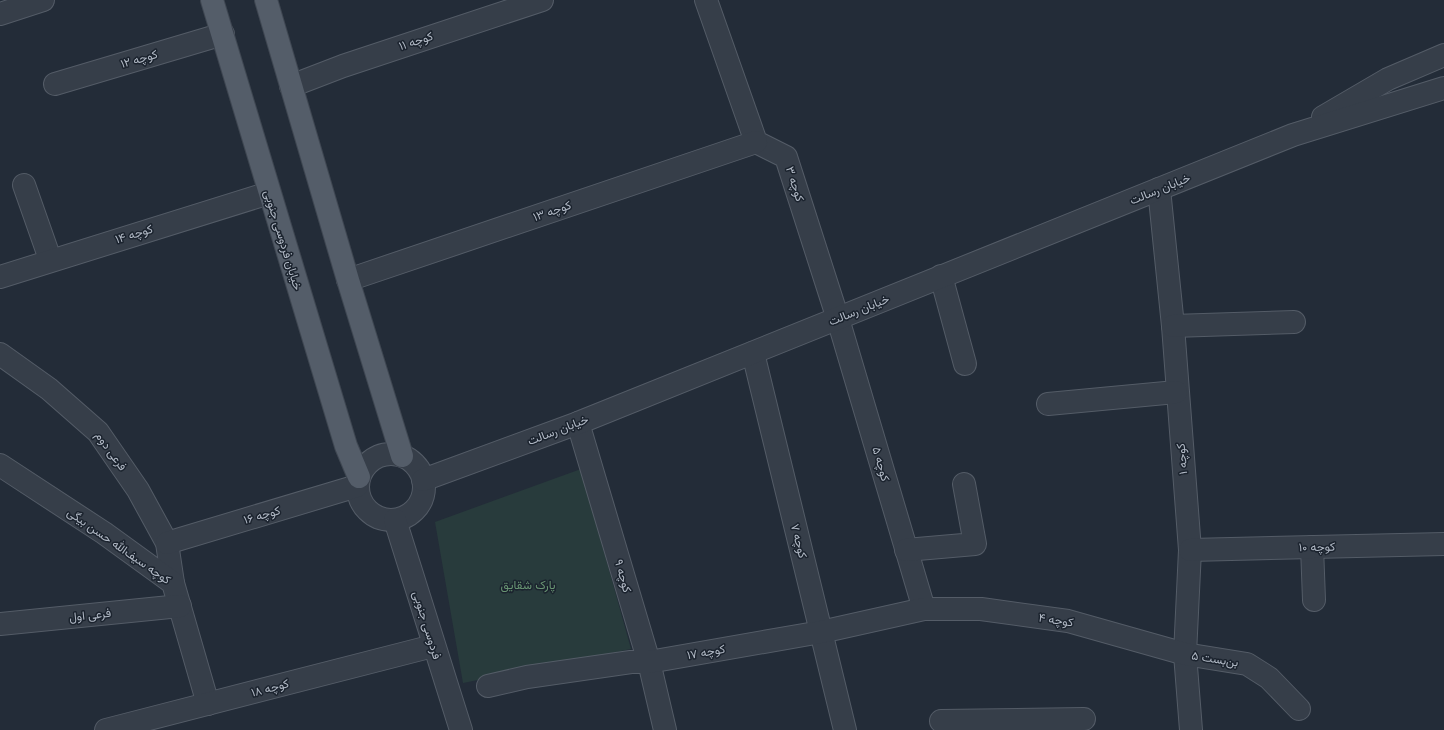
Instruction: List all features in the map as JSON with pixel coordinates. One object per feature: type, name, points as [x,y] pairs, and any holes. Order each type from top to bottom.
[{"type":"main road","name":"خیابان فردوسی جنوبی","points":[[212,0],[269,193],[358,482]]},
{"type":"main road","points":[[266,0],[348,280],[402,456]]},
{"type":"street","points":[[0,14],[43,0]]},
{"type":"street","name":"کوچه ۱۱","points":[[291,86],[343,66],[542,0]]},
{"type":"street","points":[[706,0],[756,142]]},
{"type":"street","name":"کوچه ۱۲","points":[[55,84],[222,34]]},
{"type":"street","points":[[1293,135],[1388,80],[1444,55]]},
{"type":"street","points":[[1293,135],[1397,104],[1444,88]]},
{"type":"street","name":"خیابان رسالت","points":[[423,480],[578,423],[1293,135]]},
{"type":"street","name":"کوچه ۱۳","points":[[348,280],[756,142]]},
{"type":"street","name":"کوچه ۳","points":[[756,142],[786,157],[838,318]]},
{"type":"street","points":[[24,185],[50,259]]},
{"type":"street","name":"کوچه ۱","points":[[1159,189],[1172,326],[1176,392],[1190,550],[1185,654],[1191,730]]},
{"type":"street","name":"کوچه ۱۴","points":[[0,276],[50,259],[269,193]]},
{"type":"street","points":[[941,276],[965,364]]},
{"type":"street","name":"کوچه ۵","points":[[838,318],[924,609]]},
{"type":"street","points":[[1172,326],[1294,322]]},
{"type":"street","name":"کوچه ۷","points":[[753,353],[821,632],[843,730]]},
{"type":"street","name":"فرعی دوم","points":[[0,354],[49,389],[98,432],[138,490],[167,543],[173,583]]},
{"type":"street","points":[[1048,404],[1176,392]]},
{"type":"street","name":"کوچه ۹","points":[[578,423],[649,662],[665,730]]},
{"type":"street","points":[[389,454],[402,456],[419,470],[423,480],[423,491],[417,506],[405,517],[395,520],[384,520],[373,516],[364,508],[359,498],[358,482],[365,466],[376,458],[389,454]]},
{"type":"street","name":"کوچه سیف‌الله حسن بیگی","points":[[0,466],[104,533],[173,583],[208,704]]},
{"type":"street","name":"کوچه ۱۶","points":[[167,543],[358,482]]},
{"type":"street","points":[[906,550],[975,544],[964,484]]},
{"type":"street","name":"فردوسی جنوبی","points":[[395,520],[461,730]]},
{"type":"street","name":"کوچه ۱۰","points":[[1190,550],[1444,544]]},
{"type":"street","points":[[1312,547],[1314,600]]},
{"type":"street","name":"فرعی اول","points":[[0,624],[180,606]]},
{"type":"street","name":"کوچه ۱۷","points":[[488,686],[527,677],[631,662],[649,662],[821,632],[924,609]]},
{"type":"street","name":"کوچه ۴","points":[[924,609],[981,610],[1068,620],[1185,654]]},
{"type":"street","name":"کوچه ۱۸","points":[[106,730],[173,722],[208,704],[434,646]]},
{"type":"street","name":"بن‌بست ۵","points":[[1185,654],[1247,664],[1270,678],[1299,709]]},
{"type":"street","points":[[941,721],[1030,725],[1084,719]]},
{"type":"green space","name":"پارک شقایق","points":[[581,469],[631,649],[463,683],[435,522]]}]
